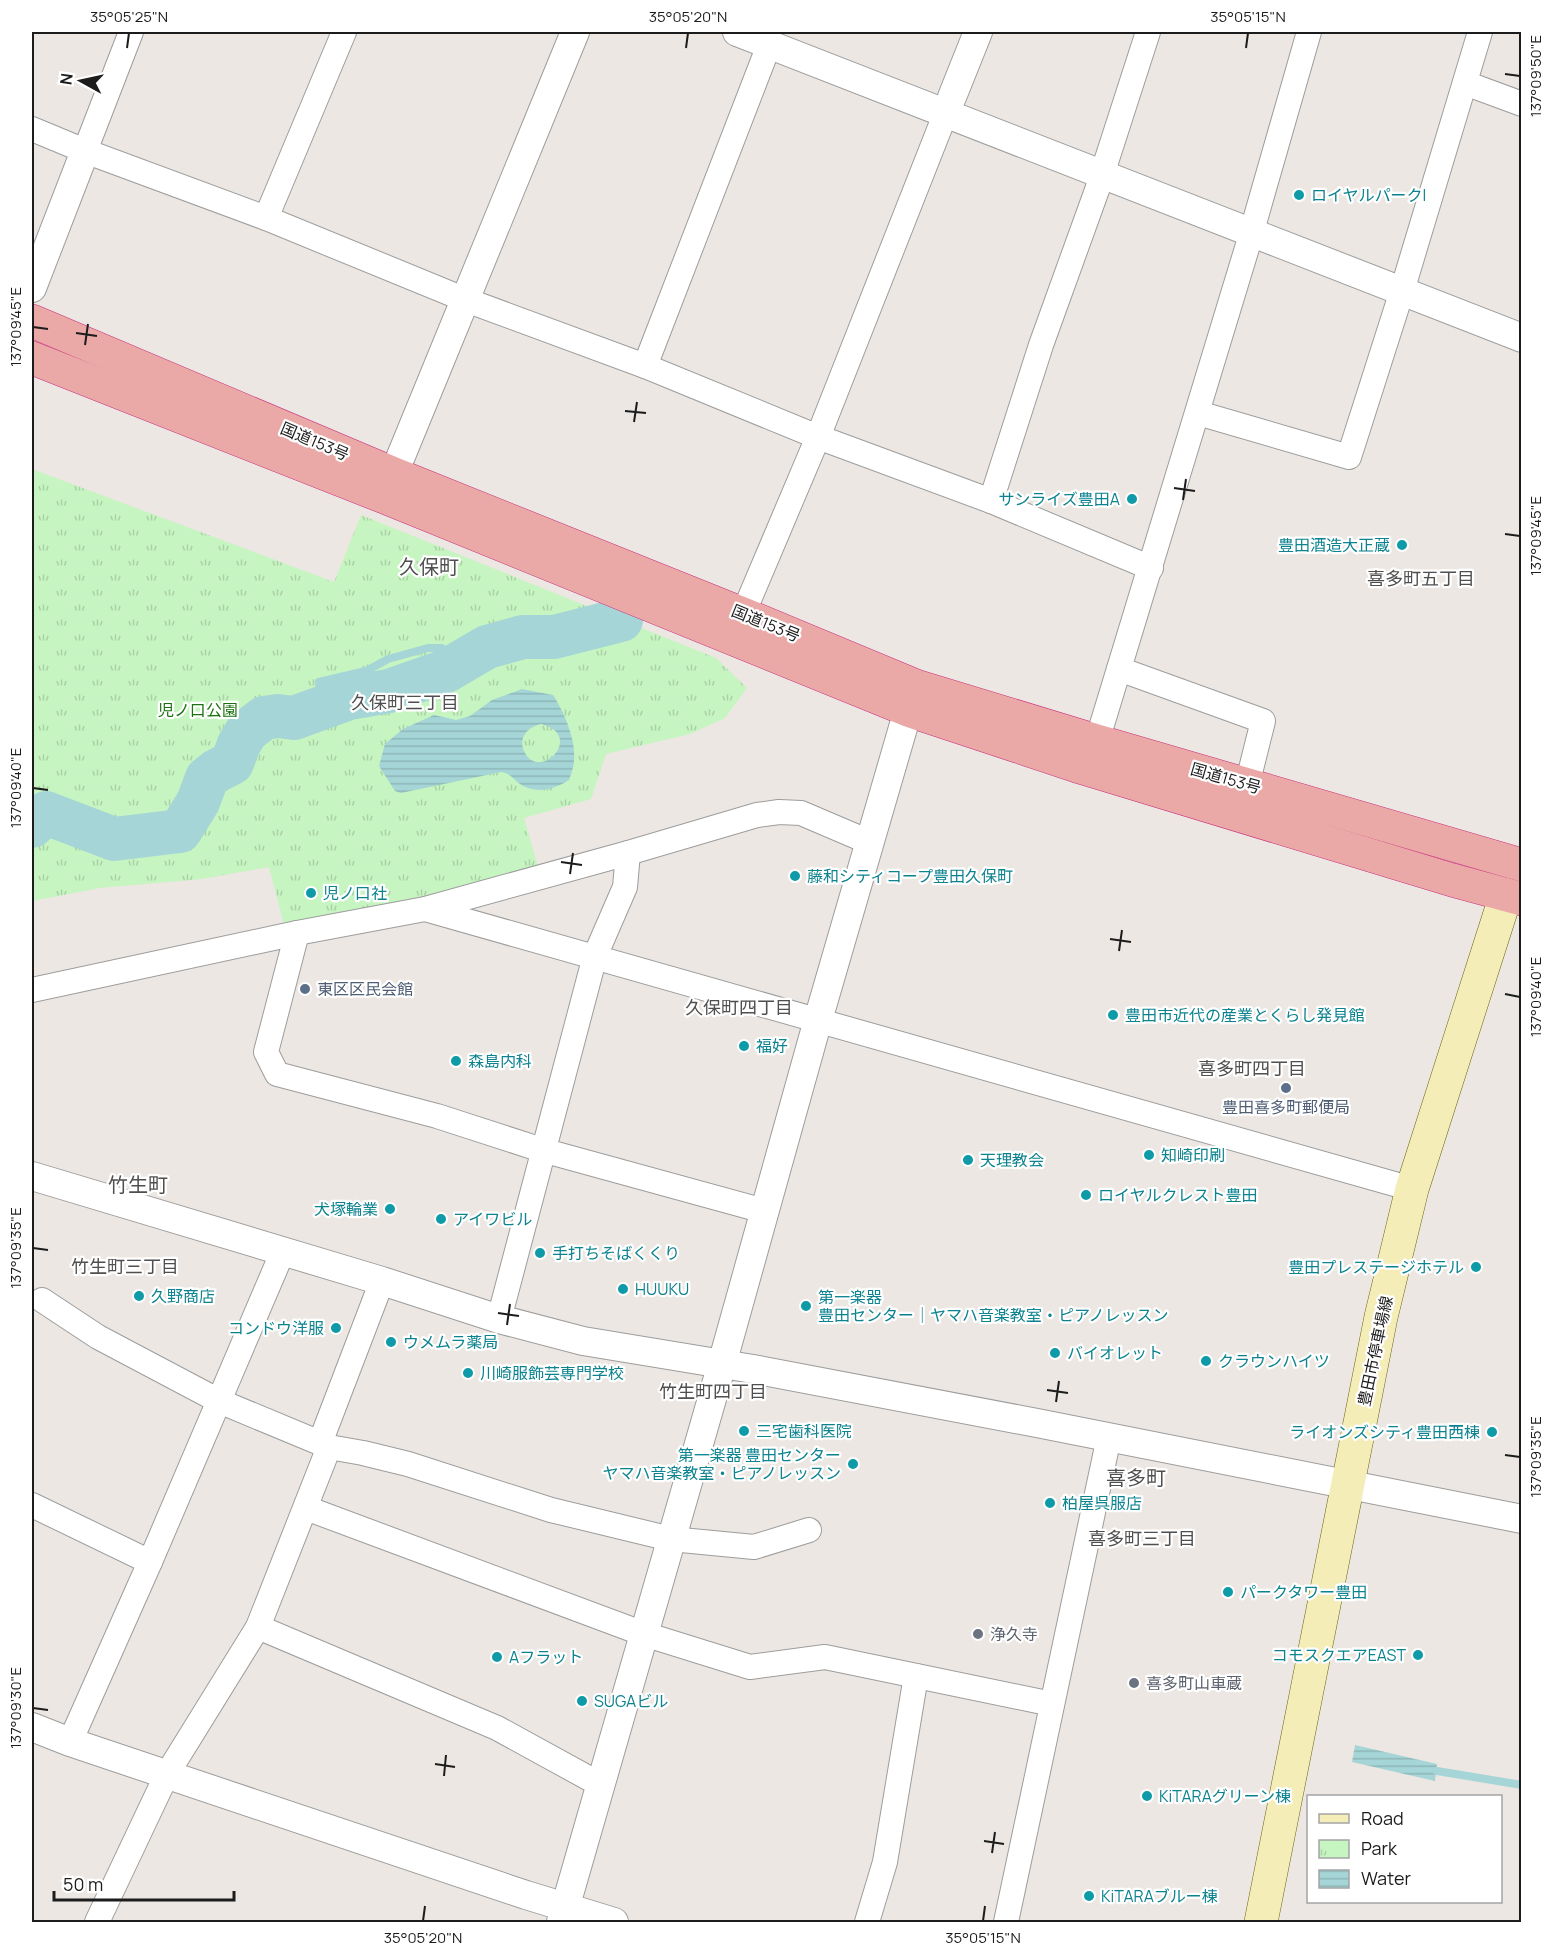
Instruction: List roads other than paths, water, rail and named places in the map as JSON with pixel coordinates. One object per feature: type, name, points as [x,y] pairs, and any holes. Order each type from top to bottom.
[{"type":"highway","name":"国道153号","points":[[32,321],[389,485],[1083,768],[1514,897]]},
{"type":"highway","name":"国道153号","points":[[32,358],[743,614],[912,698],[1097,741],[1520,859]]},
{"type":"main road","name":"豊田市停車場線","points":[[1261,1923],[1381,1317],[1412,1189],[1514,897]]},
{"type":"street","points":[[32,288],[132,32]]},
{"type":"street","points":[[266,218],[344,32]]},
{"type":"street","points":[[389,485],[575,32]]},
{"type":"street","points":[[737,32],[872,84],[949,105],[1102,173],[1521,338]]},
{"type":"street","points":[[743,614],[818,437],[978,32]]},
{"type":"street","points":[[991,501],[1041,345],[1102,173],[1148,32]]},
{"type":"street","points":[[1097,741],[1198,413],[1309,32]]},
{"type":"street","points":[[1198,413],[1349,457],[1480,32]]},
{"type":"street","points":[[645,366],[769,45]]},
{"type":"street","points":[[1465,83],[1521,104]]},
{"type":"street","points":[[32,129],[266,218],[466,300],[645,366],[818,437],[991,501],[1150,568]]},
{"type":"street","points":[[1119,669],[1263,721],[1247,784]]},
{"type":"street","points":[[562,1915],[912,698]]},
{"type":"street","points":[[32,990],[297,933],[425,909],[758,815],[779,812],[801,813],[869,842]]},
{"type":"street","points":[[499,1318],[595,956],[625,887],[628,853]]},
{"type":"street","points":[[1514,897],[1520,859]]},
{"type":"street","points":[[425,909],[1412,1189]]},
{"type":"street","points":[[297,933],[266,1052],[277,1074],[437,1116],[542,1150],[764,1211]]},
{"type":"street","points":[[32,1176],[499,1318],[583,1341],[722,1364],[1109,1437],[1521,1519]]},
{"type":"street","points":[[70,1742],[283,1251]]},
{"type":"street","points":[[97,1923],[167,1774],[258,1627],[306,1508],[324,1445],[382,1281]]},
{"type":"street","points":[[42,1300],[98,1337],[219,1401],[324,1445],[408,1464],[551,1510],[671,1539],[754,1547],[808,1530]]},
{"type":"street","points":[[1006,1923],[1109,1437]]},
{"type":"street","points":[[32,1505],[150,1562]]},
{"type":"street","points":[[306,1508],[644,1634],[750,1667],[825,1657],[1052,1704]]},
{"type":"street","points":[[258,1627],[496,1728],[601,1785]]},
{"type":"street","points":[[867,1923],[885,1862],[916,1676]]},
{"type":"street","points":[[32,1726],[70,1742],[167,1774],[562,1915],[614,1923]]},
{"type":"water","points":[[522,689],[553,695],[565,718],[573,743],[574,763],[569,780],[552,788],[539,790],[526,787],[501,772],[401,793],[395,791],[379,766],[385,744],[403,729],[434,715],[456,720],[470,716],[492,700]],"holes":[[[541,724],[554,730],[559,738],[559,746],[555,754],[548,760],[539,762],[531,760],[522,746],[525,733]]]},
{"type":"water","points":[[267,697],[281,698],[286,703],[285,711],[258,722],[247,732],[236,748],[216,743],[237,715],[249,705]]},
{"type":"water","points":[[1355,1745],[1437,1764],[1435,1781],[1352,1762]]},
{"type":"waterway","points":[[32,826],[46,813],[114,839],[180,831],[198,802],[207,778],[232,763],[247,731],[264,718],[278,716],[294,718],[349,698],[389,691],[446,671],[487,647],[523,637],[554,637],[621,620]]},
{"type":"waterway","points":[[322,708],[319,682],[366,671],[388,659],[428,648],[442,648],[458,664]]},
{"type":"waterway","points":[[1437,1771],[1522,1785]]},
{"type":"place","name":"ロイヤルパークI","points":[[1299,195]]},
{"type":"place","name":"サンライズ豊田A","points":[[1132,499]]},
{"type":"place","name":"豊田酒造大正蔵","points":[[1402,545]]},
{"type":"place","name":"藤和シティコープ豊田久保町","points":[[795,876]]},
{"type":"place","name":"児ノ口社","points":[[311,893]]},
{"type":"place","name":"東区区民会館","points":[[305,989]]},
{"type":"place","name":"豊田市近代の産業とくらし発見館","points":[[1113,1015]]},
{"type":"place","name":"福好","points":[[744,1046]]},
{"type":"place","name":"森島内科","points":[[456,1061]]},
{"type":"place","name":"豊田喜多町郵便局","points":[[1286,1088]]},
{"type":"place","name":"知崎印刷","points":[[1149,1155]]},
{"type":"place","name":"天理教会","points":[[968,1160]]},
{"type":"place","name":"ロイヤルクレスト豊田","points":[[1086,1195]]},
{"type":"place","name":"犬塚輪業","points":[[390,1209]]},
{"type":"place","name":"アイワビル","points":[[441,1219]]},
{"type":"place","name":"手打ちそばくくり","points":[[540,1253]]},
{"type":"place","name":"豊田プレステージホテル","points":[[1476,1267]]},
{"type":"place","name":"HUUKU","points":[[623,1289]]},
{"type":"place","name":"久野商店","points":[[139,1296]]},
{"type":"place","name":"第一楽器 豊田センター｜ヤマハ音楽教室・ピアノレッスン","points":[[806,1306]]},
{"type":"place","name":"コンドウ洋服","points":[[336,1328]]},
{"type":"place","name":"ウメムラ薬局","points":[[391,1342]]},
{"type":"place","name":"バイオレット","points":[[1055,1353]]},
{"type":"place","name":"クラウンハイツ","points":[[1206,1361]]},
{"type":"place","name":"川崎服飾芸専門学校","points":[[468,1373]]},
{"type":"place","name":"三宅歯科医院","points":[[744,1431]]},
{"type":"place","name":"ライオンズシティ豊田西棟","points":[[1492,1432]]},
{"type":"place","name":"第一楽器 豊田センター ヤマハ音楽教室・ピアノレッスン","points":[[853,1464]]},
{"type":"place","name":"柏屋呉服店","points":[[1050,1503]]},
{"type":"place","name":"パークタワー豊田","points":[[1228,1592]]},
{"type":"place","name":"浄久寺","points":[[978,1634]]},
{"type":"place","name":"コモスクエアEAST","points":[[1418,1655]]},
{"type":"place","name":"Aフラット","points":[[497,1657]]},
{"type":"place","name":"喜多町山車蔵","points":[[1134,1683]]},
{"type":"place","name":"SUGAビル","points":[[582,1701]]},
{"type":"place","name":"KiTARAグリーン棟","points":[[1147,1796]]},
{"type":"place","name":"KiTARAブルー棟","points":[[1089,1896]]},
{"type":"district","name":"久保町","points":[[429,567]]},
{"type":"district","name":"喜多町五丁目","points":[[1421,579]]},
{"type":"district","name":"久保町三丁目","points":[[405,703]]},
{"type":"district","name":"久保町四丁目","points":[[739,1008]]},
{"type":"district","name":"喜多町四丁目","points":[[1252,1069]]},
{"type":"district","name":"竹生町","points":[[138,1185]]},
{"type":"district","name":"竹生町三丁目","points":[[125,1267]]},
{"type":"district","name":"竹生町四丁目","points":[[713,1392]]},
{"type":"district","name":"喜多町","points":[[1136,1478]]},
{"type":"district","name":"喜多町三丁目","points":[[1142,1539]]},
{"type":"park label","name":"児ノ口公園","points":[[198,710]]}]
